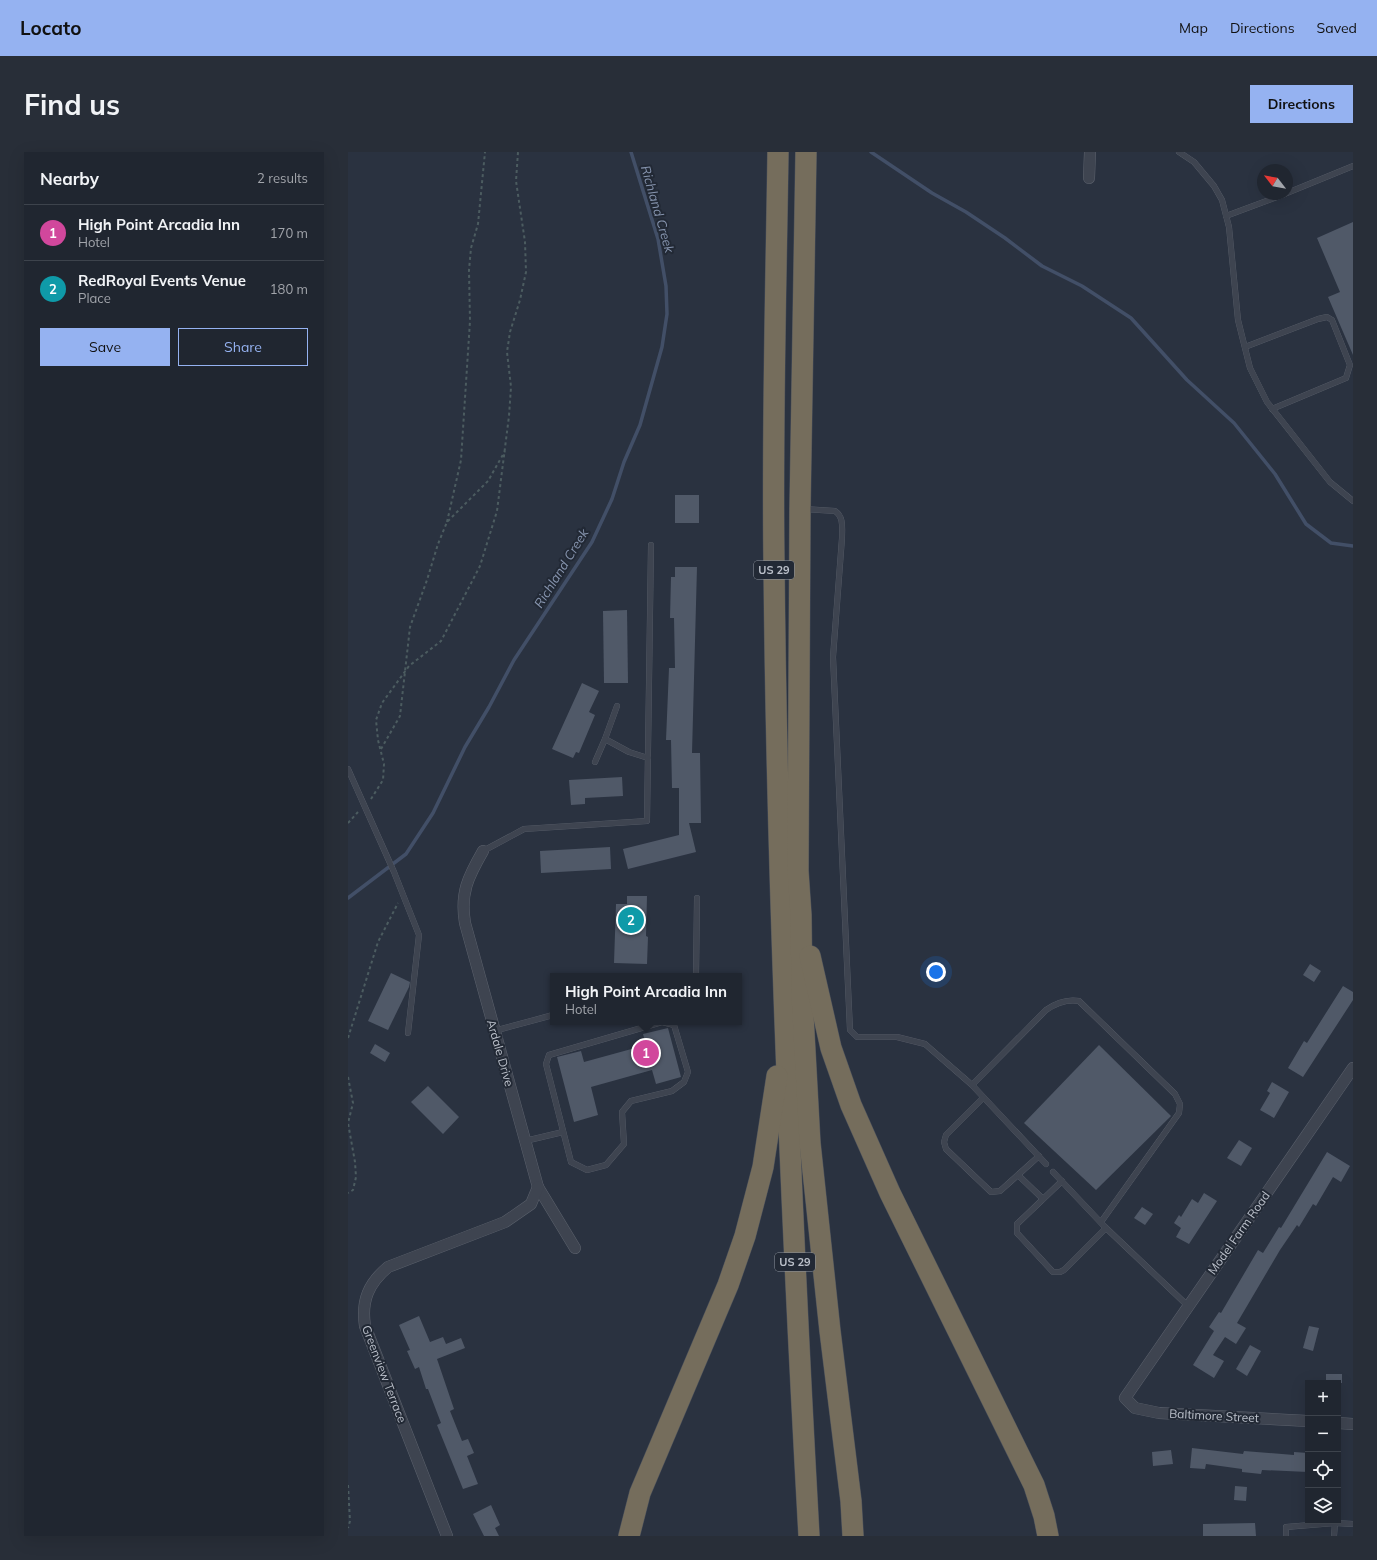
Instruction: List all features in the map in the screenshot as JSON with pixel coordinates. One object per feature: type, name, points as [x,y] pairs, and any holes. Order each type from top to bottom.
[{"type":"highway","name":"US 29","points":[[778,152],[774,410],[774,563],[784,988],[798,1348],[809,1536]]},
{"type":"highway","name":"US 29","points":[[806,152],[800,509],[798,872],[801,915],[802,996],[810,1143],[830,1331],[851,1493],[853,1536]]},
{"type":"highway","points":[[801,915],[831,1048],[850,1106],[890,1193],[1034,1485],[1044,1516],[1048,1536]]},
{"type":"highway","points":[[629,1536],[640,1493],[728,1285],[746,1236],[763,1167],[773,1106],[778,1069],[777,1026],[784,988]]},
{"type":"street","points":[[1089,178],[1090,152]]},
{"type":"street","name":"Ardale Drive","points":[[483,851],[466,882],[463,912],[494,1031],[538,1187],[575,1248]]},
{"type":"street","name":"Model Farm Road","points":[[1125,1398],[1353,1068]]},
{"type":"street","name":"Greenview Terrace","points":[[447,1536],[365,1326],[363,1313],[365,1298],[370,1286],[388,1267],[505,1222],[531,1204],[538,1187]]},
{"type":"street","name":"Baltimore Street","points":[[1125,1398],[1135,1408],[1159,1413],[1305,1421]]},
{"type":"street","points":[[1341,1423],[1353,1424]]},
{"type":"lane","points":[[1179,152],[1194,162],[1214,186],[1222,200],[1229,227],[1238,320],[1250,368],[1272,409],[1330,482],[1353,501]]},
{"type":"lane","points":[[1293,191],[1353,166]]},
{"type":"lane","points":[[1226,216],[1270,200]]},
{"type":"lane","points":[[1245,347],[1318,319],[1327,317],[1332,320],[1350,365],[1346,378],[1272,409]]},
{"type":"lane","points":[[800,509],[835,511],[839,514],[842,521],[833,658],[850,1030],[857,1037],[897,1037],[925,1044],[972,1085],[1046,1164]]},
{"type":"lane","points":[[483,851],[524,829],[647,821],[651,545]]},
{"type":"lane","points":[[595,762],[617,706]]},
{"type":"lane","points":[[605,739],[629,752],[648,758]]},
{"type":"lane","points":[[348,769],[394,872],[419,935],[408,1033]]},
{"type":"lane","points":[[696,973],[697,898]]},
{"type":"lane","points":[[972,1085],[1046,1010],[1061,1002],[1074,1000],[1079,1002],[1175,1094],[1180,1104],[1179,1113],[1100,1222]]},
{"type":"lane","points":[[494,1031],[550,1016]]},
{"type":"lane","points":[[652,1025],[549,1055],[546,1064],[571,1162],[587,1170],[606,1166],[624,1144],[622,1112],[631,1101],[672,1091],[684,1082],[688,1072],[674,1025]]},
{"type":"lane","points":[[983,1098],[946,1135],[944,1146],[991,1192],[1000,1191],[1039,1156]]},
{"type":"lane","points":[[525,1141],[563,1132]]},
{"type":"lane","points":[[1053,1172],[1106,1228],[1188,1306]]},
{"type":"lane","points":[[1018,1175],[1043,1199]]},
{"type":"lane","points":[[1062,1181],[1017,1224],[1016,1230],[1017,1233],[1053,1272],[1060,1272],[1064,1270],[1106,1228]]},
{"type":"lane","points":[[1341,1523],[1353,1524]]},
{"type":"lane","points":[[1286,1536],[1286,1527],[1324,1524]]},
{"type":"lane","points":[[1334,1536],[1336,1524]]},
{"type":"path","points":[[381,750],[400,716],[410,627],[447,522],[461,460],[470,321],[469,270],[471,248],[478,224],[485,152]]},
{"type":"path","points":[[348,823],[365,806],[378,790],[383,780],[384,764],[376,720],[382,704],[405,671],[417,658],[441,642],[480,566],[497,511],[511,388],[507,352],[510,332],[520,300],[526,272],[525,242],[516,181],[518,152]]},
{"type":"path","points":[[447,522],[488,481],[505,450]]},
{"type":"path","points":[[348,1038],[378,942],[403,896]]},
{"type":"path","points":[[348,1076],[353,1103],[348,1123],[355,1162],[356,1177],[353,1190],[348,1193]]},
{"type":"path","points":[[348,1485],[350,1522],[348,1528]]},
{"type":"building","points":[[1353,222],[1353,355],[1328,297],[1340,292],[1317,238]]},
{"type":"building","points":[[675,495],[699,495],[699,523],[675,523]]},
{"type":"building","points":[[675,567],[697,567],[692,753],[700,753],[701,823],[689,823],[696,852],[628,869],[623,849],[679,835],[679,788],[672,788],[671,740],[666,740],[669,668],[675,668],[674,618],[670,618],[671,577],[675,577]]},
{"type":"building","points":[[627,610],[628,683],[604,683],[603,611]]},
{"type":"building","points":[[582,683],[599,691],[589,712],[595,715],[579,753],[576,752],[573,758],[552,749]]},
{"type":"building","points":[[622,777],[623,796],[585,798],[585,804],[571,805],[569,780]]},
{"type":"building","points":[[610,847],[611,869],[541,873],[540,851]]},
{"type":"building","points":[[627,896],[647,896],[647,964],[614,963],[616,904],[627,904]]},
{"type":"building","points":[[1310,964],[1321,971],[1314,982],[1303,975]]},
{"type":"building","points":[[391,973],[410,982],[388,1030],[368,1021]]},
{"type":"building","points":[[1343,986],[1353,992],[1353,1000],[1303,1077],[1288,1068],[1304,1041],[1307,1043]]},
{"type":"building","points":[[668,1028],[681,1077],[656,1084],[652,1070],[591,1087],[598,1115],[574,1122],[557,1057],[581,1051],[584,1062],[646,1045],[643,1034]]},
{"type":"building","points":[[375,1044],[390,1053],[385,1062],[370,1053]]},
{"type":"building","points":[[1099,1045],[1171,1116],[1096,1190],[1024,1123]]},
{"type":"building","points":[[1272,1082],[1289,1092],[1274,1118],[1260,1110],[1270,1093],[1267,1091]]},
{"type":"building","points":[[428,1086],[459,1117],[443,1134],[411,1102]]},
{"type":"building","points":[[1239,1140],[1252,1148],[1241,1166],[1227,1158]]},
{"type":"building","points":[[1327,1152],[1350,1166],[1341,1182],[1333,1177],[1316,1206],[1313,1204],[1299,1227],[1297,1225],[1280,1250],[1237,1323],[1246,1328],[1236,1344],[1225,1337],[1213,1355],[1224,1361],[1214,1378],[1193,1365],[1214,1331],[1209,1327],[1219,1312],[1221,1313],[1258,1250],[1263,1253],[1279,1227],[1281,1228]]},
{"type":"building","points":[[1204,1193],[1217,1201],[1189,1244],[1176,1237],[1181,1228],[1174,1223],[1179,1215],[1181,1217],[1192,1199],[1198,1203]]},
{"type":"building","points":[[1142,1207],[1153,1214],[1145,1225],[1134,1218]]},
{"type":"building","points":[[419,1316],[430,1342],[443,1337],[446,1344],[461,1338],[465,1348],[437,1359],[454,1409],[450,1411],[462,1441],[468,1439],[474,1453],[467,1456],[478,1484],[463,1489],[437,1425],[441,1423],[428,1389],[426,1389],[419,1367],[415,1369],[407,1351],[410,1350],[399,1325]]},
{"type":"building","points":[[1309,1326],[1319,1328],[1313,1351],[1303,1348]]},
{"type":"building","points":[[1250,1345],[1261,1351],[1247,1376],[1236,1369]]},
{"type":"building","points":[[1326,1374],[1342,1374],[1342,1383],[1341,1380],[1326,1380]]},
{"type":"building","points":[[1192,1448],[1243,1454],[1244,1451],[1294,1455],[1294,1452],[1305,1453],[1305,1472],[1262,1470],[1261,1474],[1242,1472],[1242,1469],[1206,1464],[1205,1469],[1190,1468]]},
{"type":"building","points":[[1171,1450],[1173,1464],[1153,1466],[1152,1452]]},
{"type":"building","points":[[1235,1486],[1247,1487],[1246,1501],[1234,1500]]},
{"type":"building","points":[[491,1505],[500,1525],[495,1528],[499,1536],[484,1536],[473,1514]]},
{"type":"building","points":[[1255,1523],[1256,1536],[1203,1536],[1203,1524]]},
{"type":"waterway","name":"Richland Creek","points":[[348,898],[406,854],[433,813],[465,747],[489,707],[514,660],[592,542],[612,499],[624,462],[640,425],[662,347],[667,314],[666,286],[658,239],[631,152]]},
{"type":"waterway","points":[[871,152],[932,193],[966,212],[1005,238],[1042,266],[1082,286],[1131,318],[1187,380],[1234,423],[1275,474],[1306,524],[1331,543],[1353,546]]},
{"type":"place","name":"RedRoyal Events Venue","points":[[631,920]]},
{"type":"place","name":"High Point Arcadia Inn","points":[[646,1053]]}]
